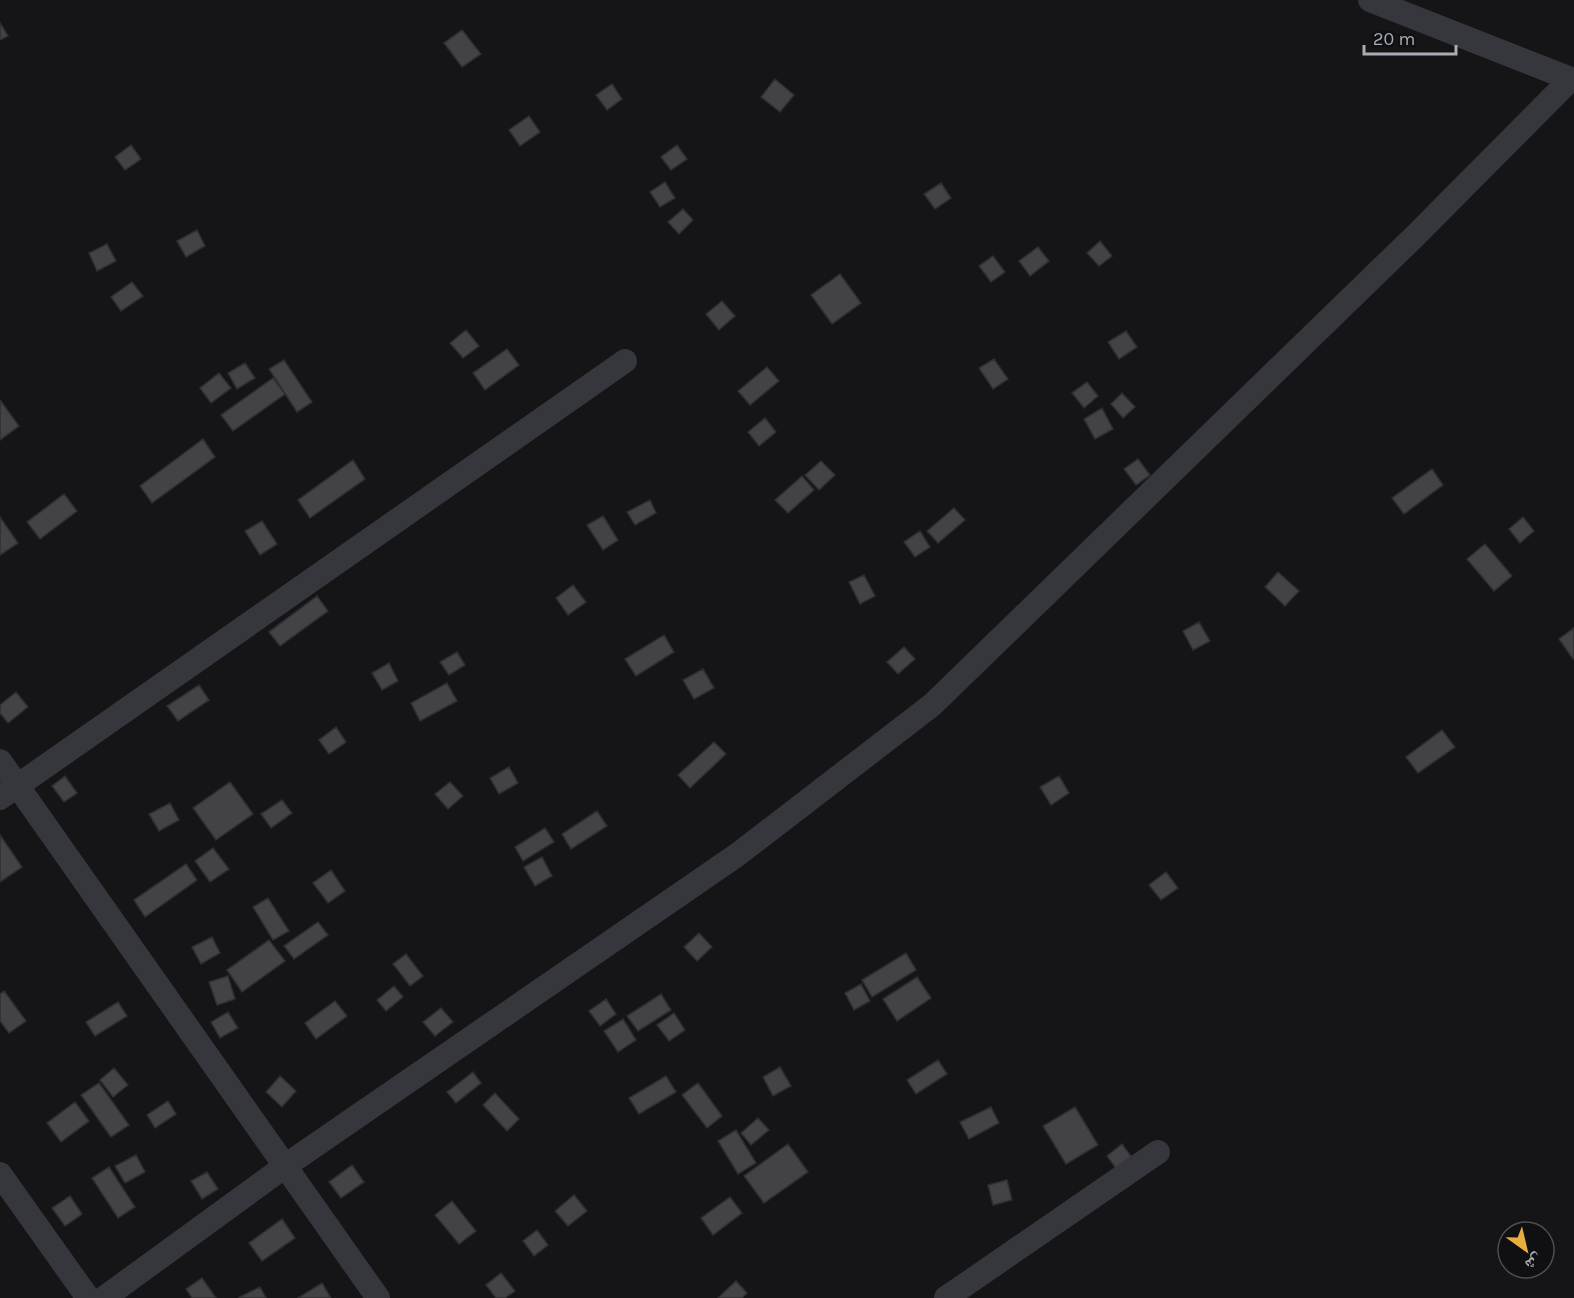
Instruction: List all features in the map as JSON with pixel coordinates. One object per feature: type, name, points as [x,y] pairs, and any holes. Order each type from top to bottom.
[{"type":"street","points":[[104,1298],[286,1166],[736,855],[932,705],[1408,243],[1572,80],[1370,0]]},
{"type":"street","points":[[9,792],[625,361]]},
{"type":"street","points":[[0,761],[9,792],[286,1166],[378,1298]]},
{"type":"street","points":[[946,1298],[1158,1152]]},
{"type":"street","points":[[0,1174],[88,1298]]},
{"type":"building","points":[[0,23],[8,36],[0,40]]},
{"type":"building","points":[[462,30],[481,54],[462,67],[444,43]]},
{"type":"building","points":[[775,79],[794,95],[780,112],[761,97]]},
{"type":"building","points":[[612,84],[622,99],[607,110],[596,95]]},
{"type":"building","points":[[529,116],[540,132],[520,146],[509,130]]},
{"type":"building","points":[[131,145],[141,159],[125,170],[115,157]]},
{"type":"building","points":[[677,145],[687,159],[671,170],[661,157]]},
{"type":"building","points":[[665,182],[675,198],[660,207],[650,192]]},
{"type":"building","points":[[941,183],[951,198],[935,209],[924,194]]},
{"type":"building","points":[[683,209],[693,220],[679,234],[668,222]]},
{"type":"building","points":[[197,230],[205,246],[186,257],[177,241]]},
{"type":"building","points":[[1100,241],[1112,256],[1099,266],[1087,253]]},
{"type":"building","points":[[107,244],[116,261],[97,271],[89,253]]},
{"type":"building","points":[[1038,247],[1049,261],[1030,276],[1019,261]]},
{"type":"building","points":[[993,256],[1005,272],[991,282],[979,266]]},
{"type":"building","points":[[840,274],[861,303],[832,324],[811,295]]},
{"type":"building","points":[[132,282],[143,296],[121,311],[111,297]]},
{"type":"building","points":[[722,301],[735,316],[719,330],[706,314]]},
{"type":"building","points":[[466,330],[479,346],[463,358],[450,343]]},
{"type":"building","points":[[1126,331],[1137,347],[1119,359],[1108,342]]},
{"type":"building","points":[[507,349],[519,365],[485,390],[473,373]]},
{"type":"building","points":[[994,359],[1008,379],[993,389],[979,368]]},
{"type":"building","points":[[284,360],[312,402],[297,412],[269,369]]},
{"type":"building","points":[[245,363],[255,378],[237,389],[228,373]]},
{"type":"building","points":[[767,367],[779,381],[750,405],[738,391]]},
{"type":"building","points":[[219,373],[231,388],[211,403],[200,388]]},
{"type":"building","points":[[273,378],[285,394],[233,431],[221,415]]},
{"type":"building","points":[[1087,382],[1098,396],[1084,408],[1072,393]]},
{"type":"building","points":[[1122,393],[1135,407],[1123,418],[1111,404]]},
{"type":"building","points":[[0,400],[19,426],[0,440]]},
{"type":"building","points":[[1102,408],[1113,429],[1095,439],[1084,419]]},
{"type":"building","points":[[765,418],[776,432],[759,446],[748,432]]},
{"type":"building","points":[[203,439],[215,457],[152,503],[140,486]]},
{"type":"building","points":[[1138,459],[1150,475],[1136,485],[1124,469]]},
{"type":"building","points":[[353,460],[365,479],[310,518],[298,500]]},
{"type":"building","points":[[821,461],[835,475],[819,490],[805,475]]},
{"type":"building","points":[[1432,469],[1443,485],[1404,514],[1392,498]]},
{"type":"building","points":[[802,476],[814,490],[788,513],[775,500]]},
{"type":"building","points":[[64,494],[77,511],[40,539],[27,522]]},
{"type":"building","points":[[650,500],[656,513],[635,525],[627,512]]},
{"type":"building","points":[[954,508],[965,520],[938,543],[927,531]]},
{"type":"building","points":[[603,516],[618,540],[603,550],[587,525]]},
{"type":"building","points":[[0,517],[18,543],[0,555]]},
{"type":"building","points":[[1523,517],[1534,531],[1520,543],[1509,529]]},
{"type":"building","points":[[262,521],[277,544],[260,555],[245,531]]},
{"type":"building","points":[[920,531],[930,547],[915,557],[904,542]]},
{"type":"building","points":[[1485,544],[1512,576],[1494,591],[1467,559]]},
{"type":"building","points":[[1278,572],[1299,591],[1285,606],[1265,587]]},
{"type":"building","points":[[864,575],[875,596],[860,604],[849,582]]},
{"type":"building","points":[[573,585],[586,602],[568,615],[556,598]]},
{"type":"building","points":[[317,596],[328,611],[280,646],[269,632]]},
{"type":"building","points":[[1199,622],[1210,641],[1193,650],[1183,631]]},
{"type":"building","points":[[1574,628],[1574,658],[1573,659],[1559,639]]},
{"type":"building","points":[[664,635],[674,652],[636,676],[625,659]]},
{"type":"building","points":[[904,647],[915,659],[898,674],[887,662]]},
{"type":"building","points":[[457,652],[465,665],[449,675],[440,662]]},
{"type":"building","points":[[389,663],[398,681],[382,690],[372,673]]},
{"type":"building","points":[[703,669],[714,688],[694,699],[683,680]]},
{"type":"building","points":[[447,683],[457,701],[420,721],[411,703]]},
{"type":"building","points":[[199,685],[209,700],[178,721],[167,706]]},
{"type":"building","points":[[16,692],[28,707],[8,723],[0,713],[0,705]]},
{"type":"building","points":[[336,727],[346,742],[329,754],[319,740]]},
{"type":"building","points":[[1442,730],[1455,747],[1418,773],[1406,757]]},
{"type":"building","points":[[714,742],[726,754],[690,788],[678,775]]},
{"type":"building","points":[[509,767],[518,783],[499,794],[490,778]]},
{"type":"building","points":[[65,776],[77,793],[64,802],[52,786]]},
{"type":"building","points":[[1059,776],[1069,793],[1051,805],[1040,787]]},
{"type":"building","points":[[230,782],[253,814],[216,840],[193,808]]},
{"type":"building","points":[[450,782],[463,796],[448,809],[435,794]]},
{"type":"building","points":[[282,800],[292,813],[271,828],[261,814]]},
{"type":"building","points":[[170,803],[179,820],[159,831],[149,814]]},
{"type":"building","points":[[597,811],[607,826],[571,849],[562,834]]},
{"type":"building","points":[[545,828],[554,842],[523,861],[515,847]]},
{"type":"building","points":[[0,835],[22,867],[0,882]]},
{"type":"building","points":[[213,848],[229,869],[210,882],[195,861]]},
{"type":"building","points":[[542,857],[552,876],[535,886],[524,867]]},
{"type":"building","points":[[186,864],[197,880],[145,917],[134,900]]},
{"type":"building","points":[[331,870],[345,891],[328,903],[313,883]]},
{"type":"building","points":[[1166,872],[1178,888],[1161,900],[1149,885]]},
{"type":"building","points":[[268,898],[289,931],[273,940],[253,907]]},
{"type":"building","points":[[318,922],[328,935],[294,959],[284,946]]},
{"type":"building","points":[[699,933],[712,947],[697,961],[684,947]]},
{"type":"building","points":[[212,937],[220,953],[201,964],[192,947]]},
{"type":"building","points":[[269,940],[285,961],[242,992],[227,970]]},
{"type":"building","points":[[906,953],[916,970],[872,997],[862,980]]},
{"type":"building","points":[[406,954],[423,976],[410,986],[393,964]]},
{"type":"building","points":[[228,976],[235,999],[217,1005],[209,982]]},
{"type":"building","points":[[917,977],[931,998],[897,1021],[883,999]]},
{"type":"building","points":[[861,984],[870,1001],[854,1010],[845,993]]},
{"type":"building","points":[[394,986],[403,997],[386,1011],[377,1000]]},
{"type":"building","points":[[4,991],[26,1021],[9,1033],[0,1021],[0,994]]},
{"type":"building","points":[[661,994],[671,1010],[638,1031],[627,1016]]},
{"type":"building","points":[[606,999],[616,1014],[600,1026],[589,1011]]},
{"type":"building","points":[[335,1001],[347,1016],[316,1039],[305,1023]]},
{"type":"building","points":[[118,1002],[127,1016],[95,1036],[86,1022]]},
{"type":"building","points":[[441,1008],[453,1022],[435,1036],[423,1022]]},
{"type":"building","points":[[228,1012],[238,1028],[220,1038],[211,1022]]},
{"type":"building","points":[[674,1013],[685,1030],[669,1041],[657,1025]]},
{"type":"building","points":[[623,1019],[636,1040],[618,1052],[604,1031]]},
{"type":"building","points":[[938,1060],[947,1074],[916,1094],[907,1080]]},
{"type":"building","points":[[780,1067],[791,1086],[773,1096],[763,1077]]},
{"type":"building","points":[[114,1068],[128,1085],[113,1097],[100,1080]]},
{"type":"building","points":[[473,1072],[481,1083],[456,1103],[447,1092]]},
{"type":"building","points":[[280,1076],[296,1091],[282,1107],[266,1092]]},
{"type":"building","points":[[666,1076],[676,1092],[639,1114],[629,1098]]},
{"type":"building","points":[[99,1083],[129,1125],[111,1137],[81,1095]]},
{"type":"building","points":[[698,1083],[722,1116],[707,1128],[682,1095]]},
{"type":"building","points":[[495,1093],[519,1119],[507,1131],[483,1105]]},
{"type":"building","points":[[168,1101],[176,1114],[155,1128],[147,1115]]},
{"type":"building","points":[[75,1102],[89,1121],[61,1142],[47,1123]]},
{"type":"building","points":[[991,1107],[999,1123],[969,1139],[960,1122]]},
{"type":"building","points":[[1075,1107],[1098,1145],[1066,1164],[1043,1126]]},
{"type":"building","points":[[758,1118],[769,1130],[751,1145],[741,1133]]},
{"type":"building","points":[[736,1130],[756,1163],[738,1174],[718,1141]]},
{"type":"building","points":[[788,1144],[808,1172],[764,1203],[744,1176]]},
{"type":"building","points":[[1122,1144],[1136,1163],[1120,1174],[1107,1156]]},
{"type":"building","points":[[136,1155],[145,1172],[125,1183],[115,1166]]},
{"type":"building","points":[[352,1165],[364,1182],[341,1198],[329,1182]]},
{"type":"building","points":[[109,1167],[135,1207],[118,1218],[92,1178]]},
{"type":"building","points":[[207,1172],[218,1189],[202,1199],[191,1181]]},
{"type":"building","points":[[1007,1180],[1012,1200],[993,1205],[988,1185]]},
{"type":"building","points":[[574,1195],[587,1211],[568,1226],[555,1211]]},
{"type":"building","points":[[70,1196],[82,1214],[65,1226],[52,1208]]},
{"type":"building","points":[[730,1197],[742,1213],[713,1235],[701,1218]]},
{"type":"building","points":[[452,1201],[476,1231],[459,1244],[435,1215]]},
{"type":"building","points":[[282,1219],[295,1238],[262,1261],[249,1243]]},
{"type":"building","points":[[537,1230],[548,1245],[534,1256],[523,1241]]},
{"type":"building","points":[[501,1273],[515,1291],[505,1298],[496,1298],[486,1285]]},
{"type":"building","points":[[202,1278],[216,1298],[192,1298],[186,1289]]},
{"type":"building","points":[[736,1281],[747,1293],[742,1298],[718,1298]]},
{"type":"building","points":[[322,1283],[331,1298],[298,1298]]},
{"type":"building","points":[[260,1287],[266,1298],[238,1298]]}]
